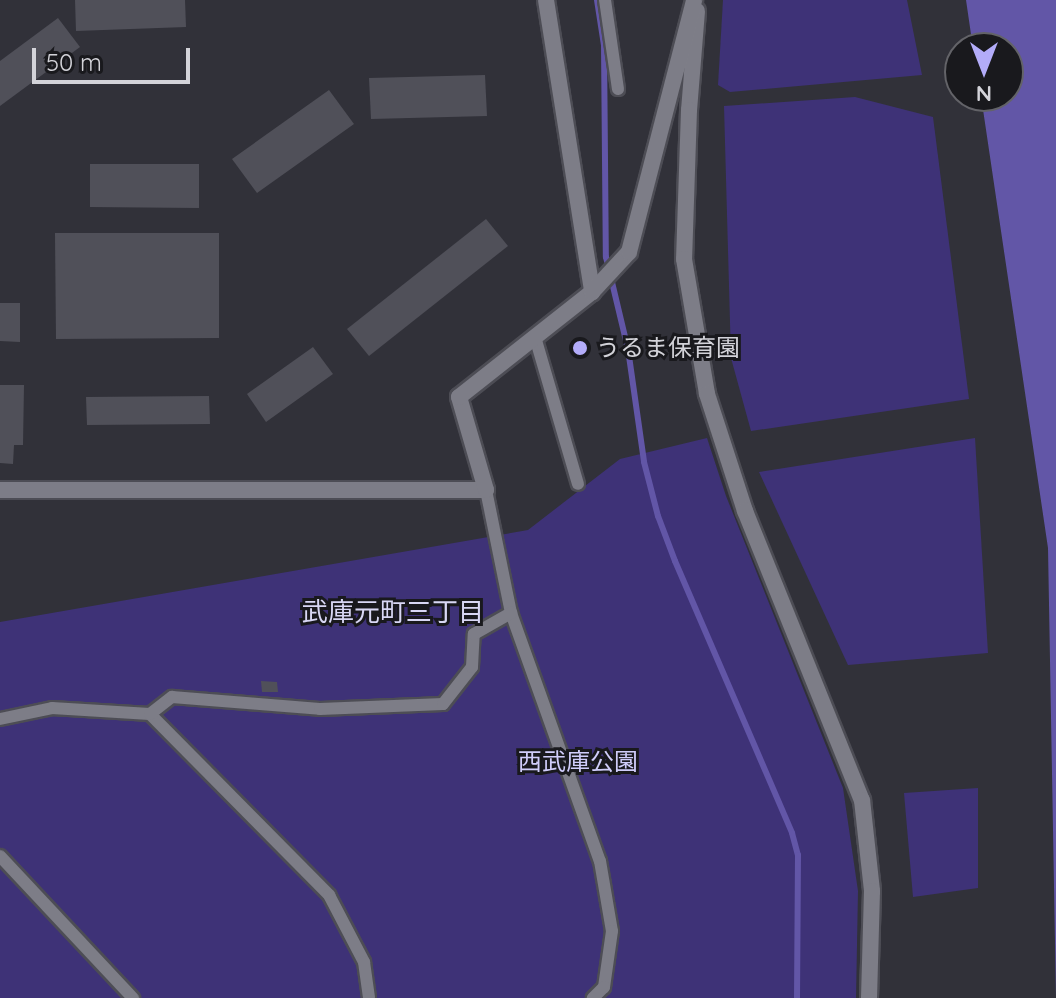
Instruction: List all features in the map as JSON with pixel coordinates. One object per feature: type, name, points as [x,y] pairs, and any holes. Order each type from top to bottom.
[{"type":"street","points":[[546,0],[592,292]]},
{"type":"street","points":[[0,490],[486,490],[459,397],[592,292],[629,252],[636,236],[696,0]]},
{"type":"street","points":[[696,0],[684,259],[707,394],[745,511],[862,800],[872,891],[869,998]]},
{"type":"lane","points":[[605,0],[618,89]]},
{"type":"lane","points":[[535,337],[578,484]]},
{"type":"lane","points":[[486,490],[511,613],[600,861],[612,931],[604,987],[593,998]]},
{"type":"lane","points":[[0,719],[52,708],[150,714],[172,697],[320,709],[443,704],[472,667],[474,634],[511,613]]},
{"type":"lane","points":[[150,714],[329,895],[364,962],[369,998]]},
{"type":"lane","points":[[0,856],[133,998]]},
{"type":"green space","points":[[723,0],[907,0],[922,75],[730,92],[718,85]]},
{"type":"green space","points":[[855,97],[933,117],[969,399],[751,431],[731,358],[724,106]]},
{"type":"green space","name":"西武庫公園","points":[[707,438],[726,496],[843,788],[858,891],[856,998],[0,998],[0,622],[528,530],[620,459]]},
{"type":"green space","points":[[975,438],[988,653],[848,665],[759,472]]},
{"type":"green space","points":[[978,788],[978,888],[913,897],[904,793]]},
{"type":"shaded area","points":[[966,0],[1056,0],[1056,998],[1048,548],[983,112],[1024,112],[1024,32],[971,32]]},
{"type":"building","points":[[75,0],[185,0],[186,27],[76,31]]},
{"type":"building","points":[[58,18],[80,47],[0,106],[0,61]]},
{"type":"building","points":[[485,75],[487,116],[371,119],[369,78]]},
{"type":"building","points":[[329,90],[354,124],[257,193],[232,159]]},
{"type":"building","points":[[90,164],[199,164],[199,208],[90,207]]},
{"type":"building","points":[[486,219],[508,246],[369,356],[347,329]]},
{"type":"building","points":[[55,233],[219,233],[219,338],[56,339]]},
{"type":"building","points":[[0,303],[20,303],[20,342],[0,341]]},
{"type":"building","points":[[313,347],[333,374],[266,422],[247,394]]},
{"type":"building","points":[[0,385],[24,385],[23,445],[14,445],[13,464],[0,463]]},
{"type":"building","points":[[209,396],[210,424],[87,425],[86,397]]},
{"type":"building","points":[[261,681],[277,682],[278,692],[262,692]]},
{"type":"waterway","points":[[597,0],[604,45],[606,257],[628,349],[644,462],[658,516],[675,561],[792,833],[798,855],[797,998]]},
{"type":"place","name":"うるま保育園","points":[[580,348]]},
{"type":"district","name":"武庫元町三丁目","points":[[393,612]]}]
